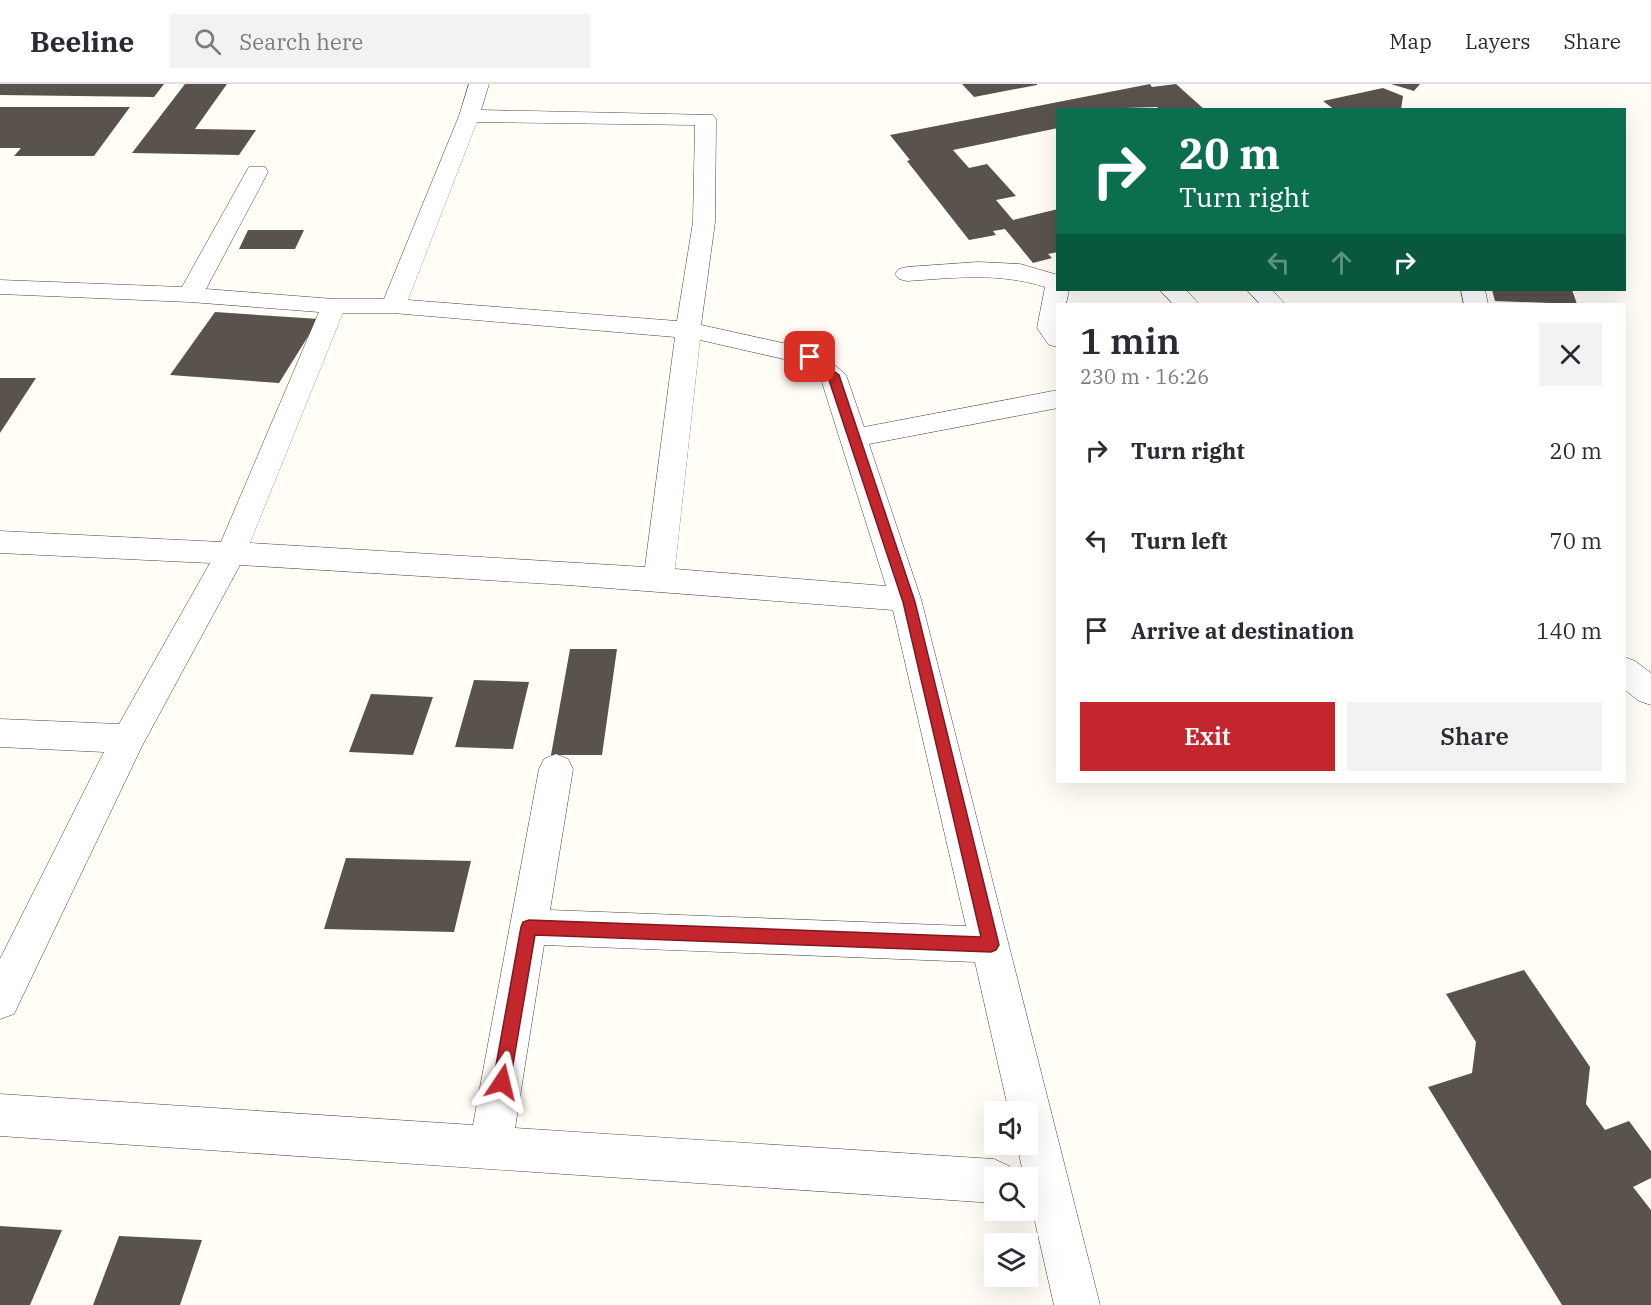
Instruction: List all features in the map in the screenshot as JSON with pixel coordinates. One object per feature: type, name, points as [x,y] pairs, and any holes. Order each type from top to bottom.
[{"type":"street","points":[[393,306],[469,116],[479,84]]},
{"type":"street","points":[[469,116],[706,119],[704,222],[688,330],[659,578]]},
{"type":"street","points":[[190,295],[257,172]]},
{"type":"street","points":[[907,274],[978,269],[1020,272],[1056,282]]},
{"type":"street","points":[[0,287],[190,295],[334,306],[393,306],[688,330],[810,357],[833,375],[906,598],[991,945],[1035,1167]]},
{"type":"street","points":[[1056,289],[1050,328],[1056,336]]},
{"type":"street","points":[[1173,291],[1186,303]]},
{"type":"street","points":[[1260,291],[1272,303]]},
{"type":"street","points":[[0,1000],[128,739],[231,553],[334,306]]},
{"type":"street","points":[[854,438],[1056,399]]},
{"type":"street","points":[[0,542],[659,578],[906,598]]},
{"type":"street","points":[[1626,672],[1651,692]]},
{"type":"street","points":[[0,733],[128,739]]},
{"type":"street","points":[[490,1148],[556,769]]},
{"type":"street","points":[[529,927],[991,945]]},
{"type":"street","points":[[0,1115],[984,1180]]},
{"type":"street","points":[[1038,1184],[1077,1305]]},
{"type":"building","points":[[0,84],[164,84],[154,97],[0,95]]},
{"type":"building","points":[[185,84],[227,84],[195,129],[256,130],[239,155],[132,153]]},
{"type":"building","points":[[962,84],[1037,84],[1037,85],[974,97]]},
{"type":"building","points":[[1150,84],[1152,87],[1176,84],[1203,108],[1056,108],[1056,128],[953,150],[969,168],[987,164],[1016,196],[996,200],[1013,220],[1056,209],[1056,252],[1048,254],[1052,258],[1033,263],[1005,229],[993,231],[996,235],[969,240],[907,161],[910,160],[890,135]]},
{"type":"building","points":[[1391,84],[1420,84],[1414,91]]},
{"type":"building","points":[[1383,88],[1403,96],[1401,108],[1332,108],[1323,101]]},
{"type":"building","points":[[0,107],[130,107],[94,156],[14,156],[21,148],[0,148]]},
{"type":"building","points":[[248,230],[304,230],[295,249],[239,249]]},
{"type":"building","points":[[1492,291],[1572,291],[1577,303],[1550,303],[1495,301]]},
{"type":"building","points":[[215,312],[319,319],[279,383],[170,375]]},
{"type":"building","points":[[0,378],[36,378],[0,433]]},
{"type":"building","points":[[570,649],[617,649],[602,755],[551,755]]},
{"type":"building","points":[[474,680],[529,682],[513,749],[455,747]]},
{"type":"building","points":[[371,694],[433,697],[413,755],[349,752]]},
{"type":"building","points":[[346,858],[471,861],[454,932],[324,929]]},
{"type":"building","points":[[1524,970],[1590,1067],[1586,1104],[1605,1130],[1629,1121],[1651,1151],[1651,1178],[1633,1187],[1651,1210],[1651,1305],[1562,1305],[1428,1087],[1472,1073],[1476,1042],[1446,994]]},
{"type":"building","points":[[0,1226],[62,1230],[30,1305],[0,1305]]},
{"type":"building","points":[[119,1236],[202,1240],[180,1305],[93,1305]]},
{"type":"route","points":[[502,1082],[529,927],[991,945],[909,602],[833,375],[810,357]]}]
